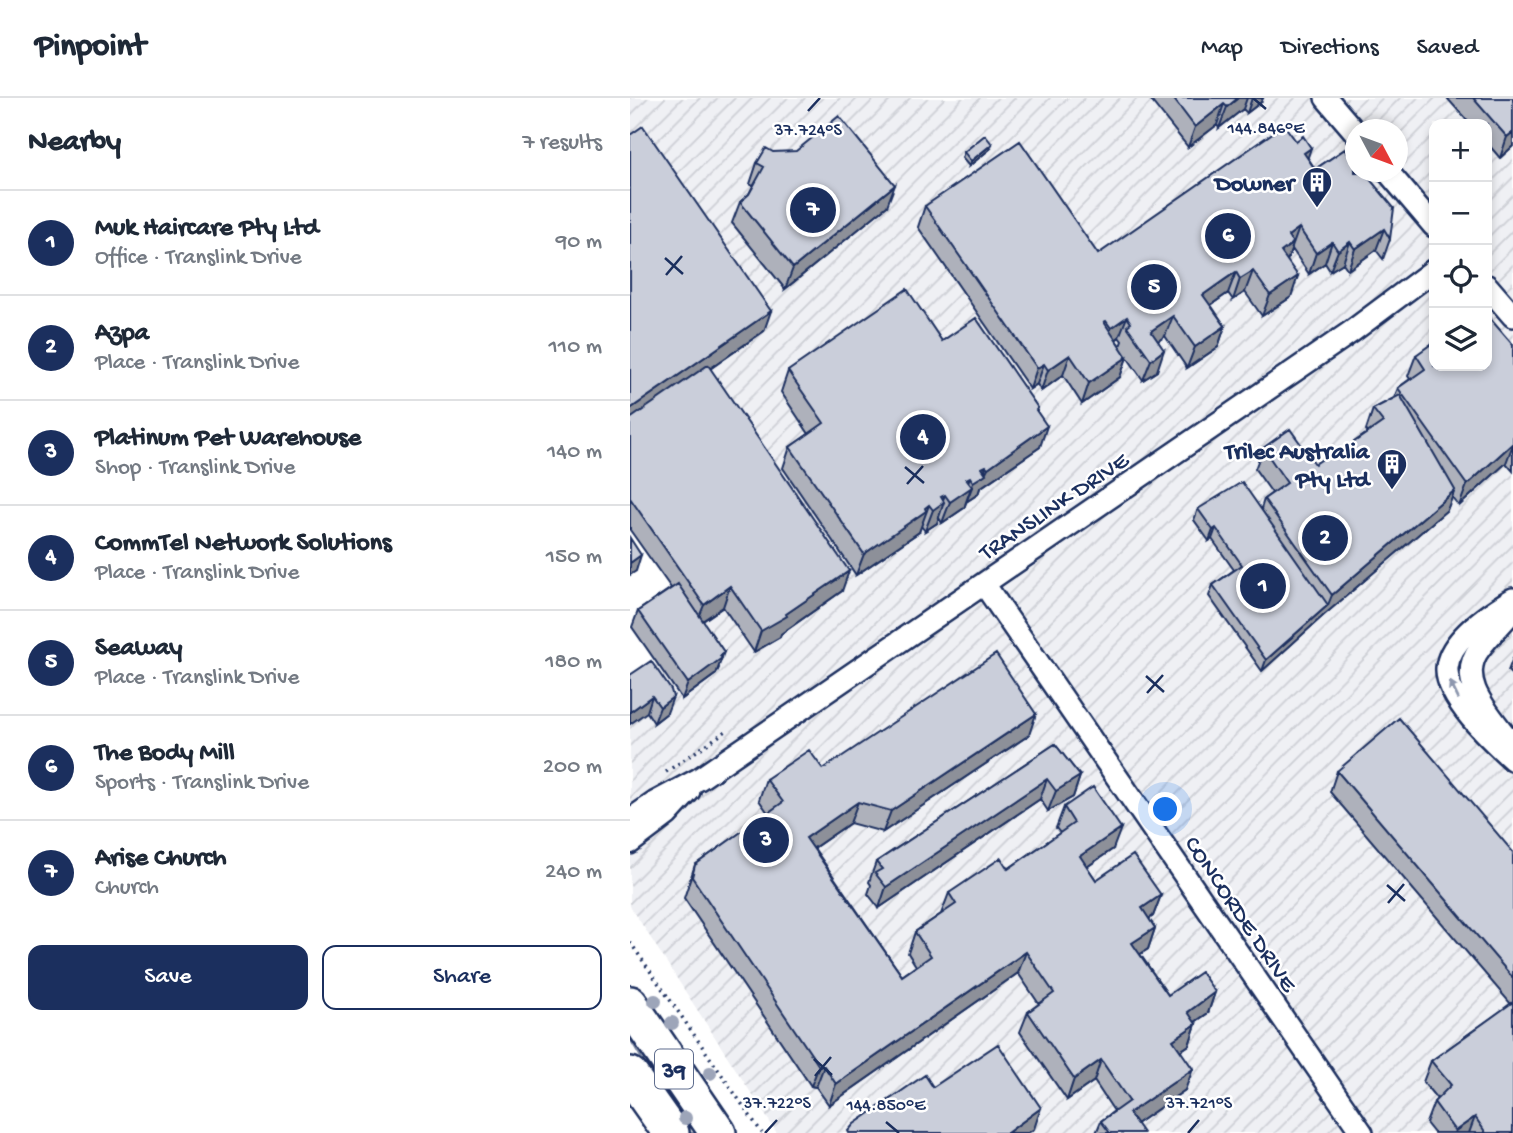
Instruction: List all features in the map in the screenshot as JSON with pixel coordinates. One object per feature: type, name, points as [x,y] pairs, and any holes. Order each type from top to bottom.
[{"type":"main road","name":"39","points":[[630,1004],[718,1133]]},
{"type":"main road","name":"39","points":[[630,1075],[671,1133]]},
{"type":"street","points":[[1326,98],[1345,120]]},
{"type":"street","points":[[1397,182],[1429,220]]},
{"type":"street","name":"TRANSLINK DRIVE","points":[[630,820],[656,802],[699,779],[1383,310],[1429,274]]},
{"type":"street","points":[[1492,292],[1513,316]]},
{"type":"street","name":"CONCORDE DRIVE","points":[[984,584],[1362,1133]]},
{"type":"street","points":[[1513,599],[1487,614],[1460,641],[1451,654],[1447,667],[1452,689],[1459,700],[1497,746],[1513,760]]},
{"type":"street","points":[[1513,610],[1478,649],[1472,666],[1472,678],[1479,700],[1513,746]]},
{"type":"street","name":"TRANSLINK DRIVE","points":[[630,843],[667,815],[699,779]]},
{"type":"path","points":[[663,774],[729,729]]},
{"type":"path","points":[[630,942],[762,1133]]},
{"type":"shaded area","points":[[630,98],[1513,98],[1513,1133],[777,1133],[630,906],[630,682],[664,657],[680,594],[630,527]]},
{"type":"shaded area","points":[[630,1022],[707,1133],[686,1133],[630,1039]]},
{"type":"building","points":[[1173,98],[1238,98],[1227,107],[1224,104],[1195,127]]},
{"type":"building","points":[[1473,98],[1513,98],[1513,132],[1507,137]]},
{"type":"building","points":[[839,116],[895,185],[793,268],[740,202],[749,194],[764,167],[757,163],[766,148],[773,152],[796,151]]},
{"type":"building","points":[[1284,125],[1296,141],[1303,136],[1311,148],[1304,153],[1315,169],[1345,149],[1345,182],[1372,182],[1394,208],[1390,239],[1384,229],[1355,249],[1350,242],[1338,251],[1332,242],[1316,253],[1299,228],[1288,236],[1293,243],[1281,252],[1298,276],[1270,295],[1253,271],[1240,279],[1236,272],[1224,280],[1203,295],[1225,326],[1195,347],[1173,316],[1151,331],[1164,350],[1151,360],[1127,326],[1131,323],[1127,317],[1111,328],[1104,322],[1127,357],[1089,383],[1070,355],[1048,370],[1044,364],[1037,368],[925,206],[1020,141],[1098,254]]},
{"type":"building","points":[[643,126],[771,311],[630,409],[630,135]]},
{"type":"building","points":[[985,135],[992,144],[971,161],[964,152]]},
{"type":"building","points":[[907,289],[942,341],[976,318],[1038,408],[1036,410],[1047,426],[988,468],[982,468],[986,474],[973,482],[970,477],[966,479],[972,487],[950,502],[945,495],[941,497],[944,502],[933,510],[929,505],[925,508],[926,511],[864,554],[790,447],[824,423],[788,371]]},
{"type":"building","points":[[1492,321],[1513,345],[1513,443],[1467,485],[1398,388],[1425,369],[1416,355],[1429,346],[1429,371],[1492,371]]},
{"type":"building","points":[[708,365],[849,571],[786,614],[787,616],[761,631],[730,586],[704,605],[630,498],[630,419]]},
{"type":"building","points":[[1400,395],[1455,490],[1332,595],[1264,499],[1287,483],[1263,448],[1290,429],[1315,464],[1339,448],[1341,451],[1383,422],[1373,409]]},
{"type":"building","points":[[1242,482],[1328,605],[1266,660],[1213,585],[1242,565],[1216,528],[1213,530],[1198,509]]},
{"type":"building","points":[[630,538],[641,555],[630,563]]},
{"type":"building","points":[[678,584],[724,652],[720,656],[722,658],[688,683],[638,611]]},
{"type":"building","points":[[996,654],[1036,714],[891,811],[858,802],[806,838],[902,976],[931,956],[915,932],[956,904],[949,893],[1001,858],[1008,869],[1074,823],[1064,807],[1093,787],[1121,828],[1080,856],[1096,880],[1133,855],[1161,895],[1142,908],[1155,928],[1132,943],[1168,995],[1201,972],[1215,992],[1188,1012],[1196,1024],[1173,1040],[1193,1069],[1129,1113],[1143,1133],[1110,1133],[1101,1121],[1129,1101],[1101,1060],[1074,1079],[1028,1012],[1054,993],[1026,952],[836,1084],[824,1066],[819,1066],[692,877],[695,865],[783,802],[766,779],[809,750],[823,769]]},
{"type":"building","points":[[651,661],[673,697],[660,707],[652,696],[630,712],[630,675]]},
{"type":"building","points":[[1399,718],[1513,852],[1513,978],[1337,771]]},
{"type":"building","points":[[1055,744],[1080,776],[1056,791],[1047,779],[886,887],[875,873],[882,869],[876,862]]},
{"type":"building","points":[[1513,1002],[1513,1133],[1486,1133],[1475,1117],[1455,1131],[1434,1102],[1451,1085],[1431,1061]]},
{"type":"building","points":[[998,1044],[1041,1108],[1007,1133],[849,1133],[854,1124],[925,1075],[933,1087]]},
{"type":"place","name":"Downer","points":[[1317,209]]},
{"type":"place","name":"Arise Church","points":[[813,210]]},
{"type":"place","name":"The Body Mill","points":[[1228,236]]},
{"type":"place","name":"Seaway","points":[[1154,287]]},
{"type":"place","name":"CommTel Network Solutions","points":[[923,437]]},
{"type":"place","name":"Trilec Australia Pty Ltd","points":[[1392,491]]},
{"type":"place","name":"Azpa","points":[[1325,538]]},
{"type":"place","name":"Muk Haircare Pty Ltd","points":[[1263,586]]},
{"type":"place","name":"Platinum Pet Warehouse","points":[[766,840]]}]
